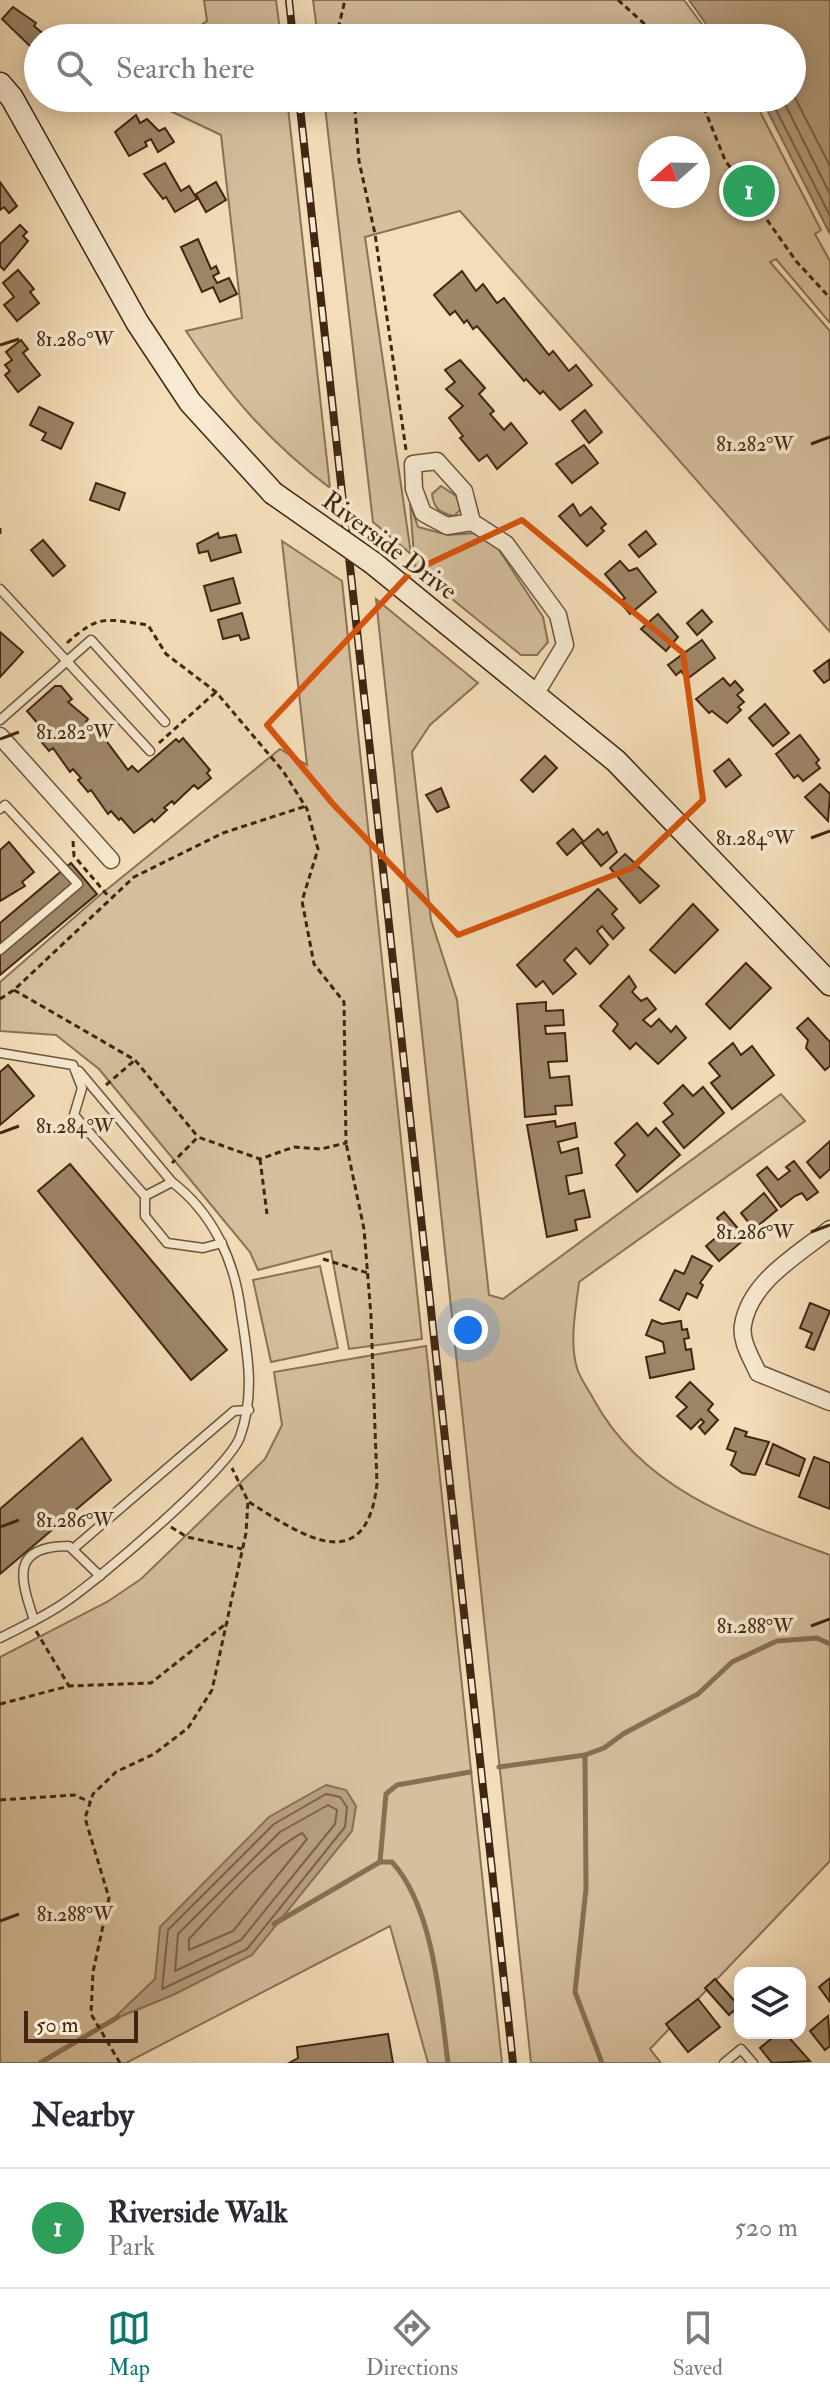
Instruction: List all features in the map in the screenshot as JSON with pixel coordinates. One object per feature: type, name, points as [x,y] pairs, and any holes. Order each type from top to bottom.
[{"type":"main road","name":"Riverside Drive","points":[[0,84],[12,98],[137,322],[190,402],[273,493],[385,574],[536,693],[616,761],[830,984]]},
{"type":"street","points":[[472,522],[464,491],[437,461],[413,464],[414,489],[423,513],[447,526],[472,522],[506,544],[558,615],[565,645],[536,693]]},
{"type":"street","points":[[0,736],[111,860]]},
{"type":"street","points":[[830,1229],[763,1283],[743,1326],[745,1344],[758,1373],[830,1402]]},
{"type":"lane","points":[[0,589],[150,751]]},
{"type":"lane","points":[[0,720],[91,640],[165,722]]},
{"type":"lane","points":[[0,809],[5,805],[78,884],[0,950]]},
{"type":"lane","points":[[0,1053],[73,1065],[163,1172],[185,1192],[222,1243],[236,1275],[251,1380],[249,1410],[238,1442],[228,1457],[100,1576],[62,1605],[0,1638]]},
{"type":"lane","points":[[73,1065],[82,1088],[74,1115],[145,1196],[145,1216],[167,1243],[203,1248],[222,1243]]},
{"type":"lane","points":[[145,1196],[172,1182]]},
{"type":"lane","points":[[73,1549],[234,1411],[249,1410]]},
{"type":"lane","points":[[32,1621],[20,1578],[26,1561],[46,1546],[69,1546],[100,1576]]},
{"type":"lane","points":[[724,2063],[741,2049],[753,2063]]},
{"type":"path","points":[[339,24],[345,0]]},
{"type":"path","points":[[618,0],[645,24]]},
{"type":"path","points":[[355,112],[359,161],[375,234],[404,446],[413,464]]},
{"type":"path","points":[[706,112],[725,160],[796,261],[830,298]]},
{"type":"path","points":[[0,528],[0,538]]},
{"type":"path","points":[[57,652],[89,622],[118,621],[148,625],[166,654],[216,692],[283,771],[306,806],[318,849],[302,901],[314,964],[344,1002],[346,1143],[364,1229],[377,1484],[374,1511],[366,1527],[355,1537],[335,1543],[289,1527],[248,1501]]},
{"type":"path","points":[[150,751],[216,692]]},
{"type":"path","points":[[0,999],[14,990],[109,897],[134,877],[223,833],[306,806]]},
{"type":"path","points":[[69,814],[74,856],[109,897]]},
{"type":"path","points":[[14,990],[135,1060],[198,1137],[260,1159],[294,1147],[321,1149],[346,1143]]},
{"type":"path","points":[[97,1093],[135,1060]]},
{"type":"path","points":[[163,1172],[198,1137]]},
{"type":"path","points":[[260,1159],[267,1214]]},
{"type":"path","points":[[323,1259],[368,1273]]},
{"type":"path","points":[[120,2063],[91,2014],[93,1972],[109,1898],[85,1818],[93,1794],[116,1772],[154,1754],[188,1728],[212,1690],[242,1549],[248,1501],[228,1457]]},
{"type":"path","points":[[161,1521],[187,1537],[242,1549]]},
{"type":"path","points":[[32,1621],[69,1686]]},
{"type":"path","points":[[0,1704],[69,1686],[151,1683],[228,1622]]},
{"type":"path","points":[[0,1800],[74,1795],[90,1802]]},
{"type":"highlighted area","points":[[522,520],[683,653],[703,800],[632,868],[458,935],[333,804],[267,725],[411,572]]},
{"type":"shaded area","points":[[204,0],[276,0],[279,24],[203,24],[207,21]]},
{"type":"shaded area","points":[[313,0],[684,0],[702,24],[316,24]]},
{"type":"shaded area","points":[[173,112],[289,112],[330,488],[288,453],[251,416],[186,331],[242,318],[221,135]]},
{"type":"shaded area","points":[[326,112],[760,112],[821,230],[815,234],[830,261],[830,323],[776,259],[770,262],[830,331],[830,632],[460,211],[365,237],[411,554],[373,522]]},
{"type":"shaded area","points":[[441,486],[456,496],[461,509],[454,516],[441,512],[434,503],[432,494]]},
{"type":"shaded area","points":[[410,504],[418,527],[448,535],[477,533],[497,547],[543,617],[548,642],[537,655],[521,655],[415,569]]},
{"type":"shaded area","points":[[282,541],[342,581],[422,1339],[349,1349],[331,1251],[258,1270],[250,1252],[99,1069],[56,1035],[0,1031],[0,982],[100,895],[280,749],[307,765]]},
{"type":"shaded area","points":[[376,599],[478,683],[430,725],[412,752],[431,920],[457,1000],[489,1295],[503,1299],[781,1094],[805,1121],[579,1282],[573,1336],[577,1368],[615,1431],[639,1458],[697,1499],[762,1530],[830,1555],[830,1861],[650,2049],[661,2063],[531,2063]]},
{"type":"shaded area","points":[[320,1266],[338,1348],[271,1362],[253,1280]]},
{"type":"shaded area","points":[[426,1346],[502,2063],[428,2063],[390,1926],[126,2063],[0,2063],[0,1657],[107,1602],[141,1579],[265,1459],[282,1425],[274,1372]]},
{"type":"water","points":[[689,0],[830,0],[830,234],[768,112],[806,112],[806,24],[706,24]]},
{"type":"water","points":[[326,1785],[346,1790],[356,1806],[352,1831],[252,1955],[173,1995],[112,2020],[155,1979],[160,1927],[269,1817]]},
{"type":"building","points":[[13,7],[36,23],[24,24],[24,40],[2,19]]},
{"type":"building","points":[[136,115],[140,123],[147,119],[159,131],[165,128],[174,142],[158,152],[151,139],[145,142],[147,146],[129,156],[115,132]]},
{"type":"building","points":[[165,163],[181,191],[189,186],[197,199],[175,212],[166,197],[163,199],[144,174]]},
{"type":"building","points":[[0,182],[17,206],[9,213],[4,207],[0,210]]},
{"type":"building","points":[[216,182],[226,200],[206,212],[196,194]]},
{"type":"building","points":[[20,225],[27,232],[23,236],[28,241],[4,270],[0,266],[0,244]]},
{"type":"building","points":[[198,239],[211,269],[216,266],[219,273],[213,276],[217,283],[229,278],[237,294],[220,302],[213,287],[202,292],[181,247]]},
{"type":"building","points":[[18,270],[34,289],[30,292],[39,303],[17,321],[4,305],[14,297],[3,283]]},
{"type":"building","points":[[462,271],[476,291],[483,284],[497,303],[504,298],[549,355],[553,351],[569,371],[576,365],[592,385],[560,410],[543,391],[540,394],[526,379],[524,381],[477,326],[473,329],[467,320],[464,323],[455,311],[450,315],[434,295]]},
{"type":"building","points":[[21,340],[28,349],[23,353],[40,375],[18,392],[5,375],[10,371],[5,365],[12,360],[6,352]]},
{"type":"building","points":[[460,360],[485,388],[479,394],[494,411],[490,414],[504,430],[511,423],[527,443],[497,469],[487,455],[479,461],[460,438],[463,436],[449,418],[463,406],[446,389],[455,382],[445,370]]},
{"type":"building","points":[[39,407],[73,423],[61,449],[42,440],[46,433],[30,425]]},
{"type":"building","points":[[585,410],[602,432],[589,443],[572,421]]},
{"type":"building","points":[[584,445],[598,463],[572,483],[556,464]]},
{"type":"building","points":[[96,483],[125,493],[119,510],[90,500]]},
{"type":"building","points":[[573,504],[580,516],[591,507],[606,524],[601,528],[604,531],[587,546],[559,516]]},
{"type":"building","points":[[646,531],[656,544],[639,557],[629,545]]},
{"type":"building","points":[[218,533],[219,538],[236,535],[241,552],[211,561],[208,551],[199,553],[197,544]]},
{"type":"building","points":[[43,540],[65,566],[53,576],[31,550]]},
{"type":"building","points":[[620,561],[629,571],[637,568],[656,592],[630,614],[620,602],[625,598],[605,574]]},
{"type":"building","points":[[233,578],[240,603],[211,611],[204,586]]},
{"type":"building","points":[[702,610],[712,622],[697,635],[687,623]]},
{"type":"building","points":[[242,613],[249,638],[241,640],[239,635],[223,639],[218,620]]},
{"type":"building","points":[[658,614],[678,637],[666,651],[641,629]]},
{"type":"building","points":[[0,632],[23,652],[0,677]]},
{"type":"building","points":[[702,640],[715,658],[687,679],[681,671],[676,675],[668,665]]},
{"type":"building","points":[[829,660],[830,679],[824,683],[814,671]]},
{"type":"building","points":[[723,678],[730,686],[735,681],[743,690],[737,695],[744,702],[738,707],[741,710],[727,723],[712,711],[709,713],[696,699]]},
{"type":"building","points":[[55,686],[61,686],[72,699],[68,702],[88,719],[86,722],[93,730],[96,727],[128,770],[132,766],[138,772],[176,739],[179,742],[183,738],[210,770],[207,773],[211,778],[198,789],[194,785],[174,804],[172,801],[164,808],[167,810],[154,822],[152,819],[134,833],[121,818],[119,820],[111,811],[108,814],[91,790],[88,792],[78,780],[81,778],[73,769],[70,772],[53,748],[49,751],[38,738],[42,735],[37,729],[40,726],[27,711]]},
{"type":"building","points":[[765,704],[789,733],[773,746],[749,718]]},
{"type":"building","points":[[800,735],[819,760],[816,763],[820,768],[803,781],[798,775],[794,778],[776,754]]},
{"type":"building","points":[[545,756],[557,768],[533,792],[521,780]]},
{"type":"building","points":[[729,759],[741,775],[726,787],[714,771]]},
{"type":"building","points":[[820,784],[830,794],[828,821],[805,797]]},
{"type":"building","points":[[441,788],[449,807],[437,812],[426,795]]},
{"type":"building","points":[[573,829],[583,841],[567,855],[557,843]]},
{"type":"building","points":[[598,829],[603,835],[607,832],[617,852],[601,866],[582,843]]},
{"type":"building","points":[[9,842],[34,872],[22,882],[25,886],[0,901],[0,850]]},
{"type":"building","points":[[625,854],[659,886],[640,903],[610,868]]},
{"type":"building","points":[[71,863],[97,894],[0,975],[0,923]]},
{"type":"building","points":[[598,889],[617,909],[612,914],[624,928],[613,939],[602,926],[597,931],[608,945],[590,964],[576,948],[564,960],[576,974],[553,994],[543,981],[536,987],[517,965]]},
{"type":"building","points":[[693,904],[718,930],[675,973],[650,950]]},
{"type":"building","points":[[746,963],[771,988],[730,1029],[706,1004]]},
{"type":"building","points":[[629,976],[636,987],[632,992],[641,1001],[647,998],[656,1009],[643,1020],[651,1027],[659,1019],[671,1032],[676,1026],[686,1038],[658,1064],[636,1043],[630,1049],[613,1031],[618,1024],[600,1006]]},
{"type":"building","points":[[546,1002],[546,1011],[563,1010],[564,1025],[545,1026],[546,1034],[565,1033],[567,1061],[548,1062],[550,1078],[569,1076],[572,1105],[555,1106],[556,1114],[525,1117],[517,1004]]},
{"type":"building","points":[[808,1018],[830,1042],[830,1066],[825,1070],[806,1048],[808,1040],[797,1028]]},
{"type":"building","points":[[733,1043],[741,1055],[752,1046],[774,1075],[732,1109],[711,1083],[720,1076],[709,1063]]},
{"type":"building","points":[[8,1065],[34,1096],[0,1125],[0,1072]]},
{"type":"building","points":[[683,1085],[693,1096],[703,1087],[724,1113],[684,1148],[663,1122],[673,1114],[664,1103]]},
{"type":"building","points":[[555,1121],[556,1127],[575,1123],[577,1137],[558,1142],[561,1153],[578,1148],[582,1173],[566,1176],[569,1194],[584,1190],[590,1217],[575,1220],[577,1230],[547,1237],[527,1125]]},
{"type":"building","points":[[637,1123],[648,1136],[656,1128],[680,1155],[637,1192],[616,1165],[625,1155],[615,1143]]},
{"type":"building","points":[[830,1141],[830,1169],[820,1178],[807,1162]]},
{"type":"building","points":[[794,1161],[818,1192],[807,1200],[802,1193],[781,1207],[757,1175],[767,1167],[778,1180],[790,1171],[786,1167]]},
{"type":"building","points":[[70,1164],[227,1350],[191,1380],[38,1191]]},
{"type":"building","points":[[764,1193],[777,1210],[754,1229],[741,1213]]},
{"type":"building","points":[[724,1212],[746,1238],[719,1261],[706,1246],[726,1229],[717,1218]]},
{"type":"building","points":[[692,1256],[712,1266],[700,1283],[703,1285],[697,1298],[687,1293],[679,1310],[660,1300],[675,1270],[684,1274]]},
{"type":"building","points":[[810,1303],[830,1311],[814,1350],[806,1347],[812,1333],[800,1328]]},
{"type":"building","points":[[652,1320],[662,1324],[681,1321],[682,1330],[687,1329],[689,1338],[684,1339],[686,1350],[691,1349],[694,1369],[650,1378],[646,1357],[665,1353],[663,1342],[646,1335]]},
{"type":"building","points":[[690,1382],[713,1404],[708,1410],[718,1420],[705,1434],[699,1427],[704,1422],[701,1419],[691,1429],[677,1416],[687,1407],[676,1397]]},
{"type":"building","points":[[735,1428],[747,1432],[745,1436],[769,1442],[755,1475],[742,1473],[731,1465],[736,1452],[727,1449]]},
{"type":"building","points":[[82,1438],[111,1480],[0,1574],[0,1509]]},
{"type":"building","points":[[773,1444],[805,1459],[799,1476],[766,1464]]},
{"type":"building","points":[[814,1457],[830,1463],[830,1509],[799,1497]]},
{"type":"building","points":[[830,1978],[830,2002],[819,1987]]},
{"type":"building","points":[[715,1979],[734,2000],[734,2010],[729,2015],[705,1988]]},
{"type":"building","points":[[698,1999],[720,2027],[688,2052],[666,2024]]},
{"type":"building","points":[[828,2016],[830,2046],[825,2050],[810,2031]]},
{"type":"building","points":[[388,2034],[393,2063],[289,2063],[298,2058],[297,2047]]},
{"type":"building","points":[[771,2039],[790,2039],[810,2061],[772,2063],[760,2048]]},
{"type":"waterway","points":[[499,1767],[585,1755],[604,1748],[623,1734],[698,1694],[732,1662],[777,1641],[817,1638],[830,1644]]},
{"type":"waterway","points":[[585,1755],[586,1889],[575,1992],[602,2063]]},
{"type":"waterway","points":[[380,1862],[386,1794],[397,1785],[470,1772]]},
{"type":"waterway","points":[[274,1924],[380,1862],[392,1862],[406,1881],[426,1930],[438,1985],[448,2063]]},
{"type":"waterway","points":[[40,2063],[118,2017]]},
{"type":"railway","points":[[289,0],[292,24]]},
{"type":"railway","points":[[301,112],[513,2063]]},
{"type":"place","name":"Riverside Walk","points":[[749,191]]}]
